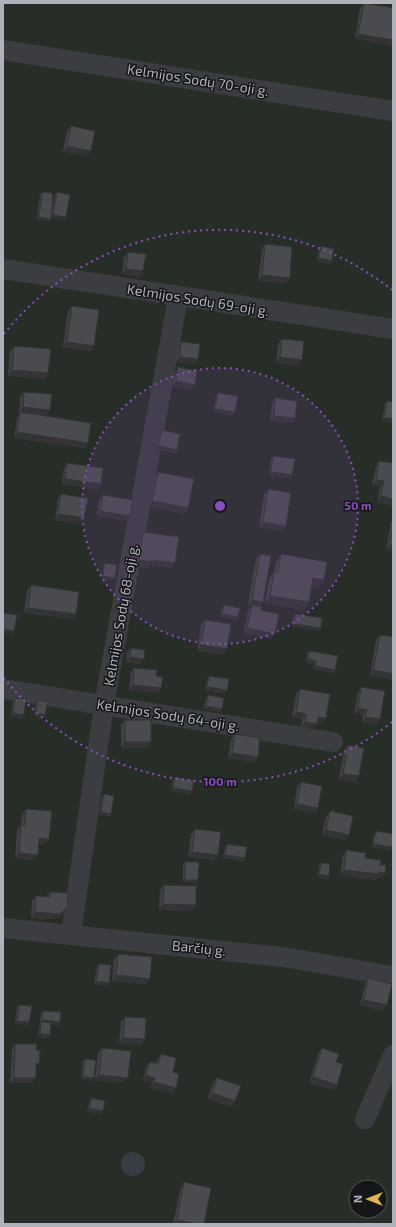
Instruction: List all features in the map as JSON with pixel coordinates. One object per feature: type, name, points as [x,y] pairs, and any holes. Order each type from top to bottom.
[{"type":"street","name":"Kelmijos Sodų 70-oji g.","points":[[3,50],[393,111]]},
{"type":"street","name":"Kelmijos Sodų 69-oji g.","points":[[3,269],[178,298],[393,329]]},
{"type":"street","name":"Kelmijos Sodų 68-oji g.","points":[[71,934],[104,705],[178,298]]},
{"type":"street","name":"Kelmijos Sodų 64-oji g.","points":[[3,689],[333,742]]},
{"type":"street","name":"Barčių g.","points":[[3,928],[283,957],[393,976]]},
{"type":"street","points":[[365,1119],[393,1055]]},
{"type":"shaded area","points":[[3,3],[393,3],[393,1224],[3,1224]]},
{"type":"shaded area","points":[[133,1152],[141,1156],[145,1164],[141,1172],[133,1176],[125,1172],[121,1164],[125,1156]]},
{"type":"building","points":[[364,3],[393,8],[393,40],[358,34]]},
{"type":"building","points":[[71,126],[95,131],[91,151],[67,146]]},
{"type":"building","points":[[42,192],[53,193],[51,219],[39,217]]},
{"type":"building","points":[[57,192],[70,195],[66,217],[53,215]]},
{"type":"building","points":[[265,244],[292,247],[290,278],[262,275]]},
{"type":"building","points":[[321,246],[334,249],[332,261],[319,258]]},
{"type":"building","points":[[128,252],[146,254],[143,271],[126,269]]},
{"type":"building","points":[[72,306],[99,310],[94,346],[67,342]]},
{"type":"building","points":[[282,339],[304,341],[302,360],[280,357]]},
{"type":"building","points":[[181,342],[200,344],[198,359],[180,357]]},
{"type":"building","points":[[14,346],[51,349],[48,373],[12,370]]},
{"type":"building","points":[[178,367],[197,371],[195,385],[176,381]]},
{"type":"building","points":[[24,392],[52,394],[50,410],[23,407]]},
{"type":"building","points":[[218,393],[238,396],[235,412],[215,409]]},
{"type":"building","points":[[275,398],[297,401],[295,418],[274,416]]},
{"type":"building","points":[[387,401],[393,402],[393,419],[384,418]]},
{"type":"building","points":[[20,412],[91,423],[88,443],[17,432]]},
{"type":"building","points":[[162,430],[180,434],[177,450],[158,446]]},
{"type":"building","points":[[273,456],[295,459],[292,475],[271,472]]},
{"type":"building","points":[[379,461],[393,463],[393,499],[381,496],[384,481],[376,480]]},
{"type":"building","points":[[67,463],[103,468],[101,484],[65,479]]},
{"type":"building","points":[[158,472],[194,479],[188,508],[152,501]]},
{"type":"building","points":[[268,489],[291,493],[286,526],[263,522]]},
{"type":"building","points":[[61,494],[88,498],[84,518],[58,514]]},
{"type":"building","points":[[103,495],[133,500],[130,516],[100,511]]},
{"type":"building","points":[[393,526],[393,545],[390,544]]},
{"type":"building","points":[[143,532],[179,537],[175,563],[139,560]]},
{"type":"building","points":[[260,554],[271,556],[263,602],[252,600]]},
{"type":"building","points":[[281,554],[327,562],[324,580],[313,578],[309,602],[270,596],[274,572],[278,572]]},
{"type":"building","points":[[105,563],[117,565],[115,578],[103,576]]},
{"type":"building","points":[[31,585],[79,592],[76,614],[28,608]]},
{"type":"building","points":[[224,605],[240,608],[238,617],[222,614]]},
{"type":"building","points":[[252,605],[262,607],[261,610],[279,614],[275,634],[247,628]]},
{"type":"building","points":[[3,613],[17,615],[14,631],[3,629]]},
{"type":"building","points":[[295,614],[322,618],[321,628],[294,624]]},
{"type":"building","points":[[205,620],[231,624],[227,649],[201,645]]},
{"type":"building","points":[[380,635],[393,637],[393,674],[373,670]]},
{"type":"building","points":[[131,648],[145,650],[144,659],[130,657]]},
{"type":"building","points":[[309,651],[338,656],[335,670],[315,666],[316,661],[308,659]]},
{"type":"building","points":[[134,668],[157,670],[156,676],[163,677],[161,688],[133,685]]},
{"type":"building","points":[[209,676],[229,679],[227,690],[207,687]]},
{"type":"building","points":[[361,687],[385,691],[380,719],[365,717],[367,710],[358,708]]},
{"type":"building","points":[[300,689],[330,694],[326,718],[318,717],[317,724],[305,722],[306,714],[296,712]]},
{"type":"building","points":[[208,695],[224,698],[222,709],[206,706]]},
{"type":"building","points":[[15,698],[26,699],[24,715],[13,713]]},
{"type":"building","points":[[38,700],[48,702],[45,715],[36,713]]},
{"type":"building","points":[[125,720],[151,720],[151,742],[125,742]]},
{"type":"building","points":[[235,734],[260,738],[258,757],[232,753]]},
{"type":"building","points":[[348,745],[364,748],[359,776],[343,774]]},
{"type":"building","points":[[175,777],[194,781],[192,791],[173,788]]},
{"type":"building","points":[[301,782],[322,786],[318,808],[297,804]]},
{"type":"building","points":[[104,794],[114,796],[111,814],[101,812]]},
{"type":"building","points":[[26,809],[52,811],[49,839],[39,838],[38,855],[19,853],[21,825],[25,825]]},
{"type":"building","points":[[330,811],[353,816],[349,835],[326,830]]},
{"type":"building","points":[[195,829],[221,832],[218,855],[192,852]]},
{"type":"building","points":[[376,831],[393,834],[392,847],[373,844]]},
{"type":"building","points":[[227,844],[247,847],[245,858],[225,855]]},
{"type":"building","points":[[346,850],[366,853],[365,858],[381,860],[380,865],[386,865],[385,873],[379,872],[379,874],[344,870]]},
{"type":"building","points":[[185,862],[199,862],[198,880],[185,880]]},
{"type":"building","points":[[321,863],[330,864],[329,876],[319,874]]},
{"type":"building","points":[[164,885],[196,886],[196,905],[163,904]]},
{"type":"building","points":[[50,892],[68,893],[67,908],[60,914],[35,912],[36,896],[50,897]]},
{"type":"building","points":[[118,954],[152,957],[150,979],[116,975]]},
{"type":"building","points":[[99,964],[111,965],[109,983],[96,981]]},
{"type":"building","points":[[368,978],[392,984],[387,1005],[364,1000]]},
{"type":"building","points":[[19,1005],[32,1006],[29,1022],[17,1021]]},
{"type":"building","points":[[43,1011],[61,1012],[60,1022],[42,1020]]},
{"type":"building","points":[[125,1017],[146,1018],[145,1039],[123,1038]]},
{"type":"building","points":[[41,1022],[51,1023],[50,1035],[40,1034]]},
{"type":"building","points":[[15,1044],[37,1044],[36,1050],[40,1050],[39,1064],[36,1063],[36,1078],[14,1078]]},
{"type":"building","points":[[102,1048],[131,1051],[128,1078],[99,1075]]},
{"type":"building","points":[[322,1048],[339,1054],[336,1062],[343,1064],[337,1085],[313,1077]]},
{"type":"building","points":[[161,1054],[176,1058],[173,1072],[179,1074],[176,1088],[154,1082],[155,1078],[146,1075],[150,1062],[158,1064]]},
{"type":"building","points":[[85,1059],[96,1060],[94,1078],[83,1077]]},
{"type":"building","points":[[217,1078],[241,1086],[235,1101],[212,1093]]},
{"type":"building","points":[[92,1098],[105,1101],[103,1111],[89,1108]]},
{"type":"building","points":[[184,1182],[211,1188],[204,1224],[177,1220]]}]
